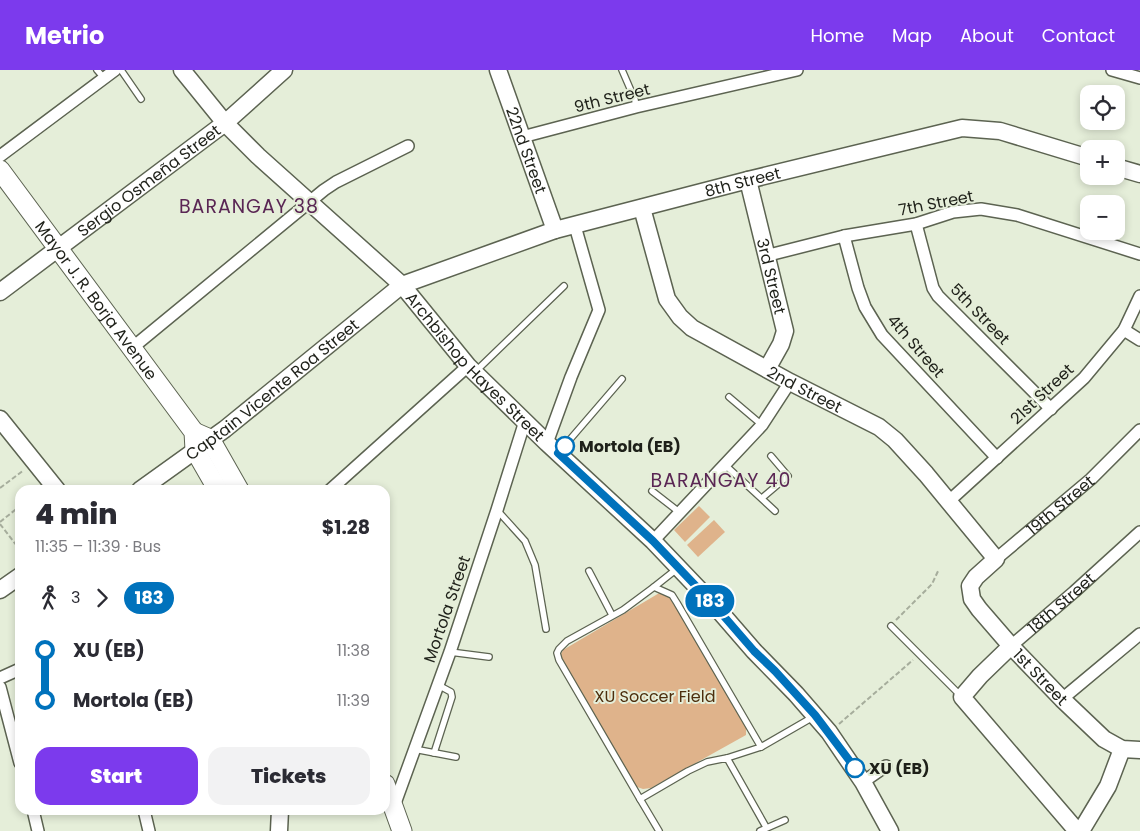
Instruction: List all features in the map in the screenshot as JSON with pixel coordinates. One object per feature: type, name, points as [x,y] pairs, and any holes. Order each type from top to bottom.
[{"type":"main road","name":"Mayor J. R. Borja Avenue","points":[[0,170],[200,441],[235,485]]},
{"type":"main road","name":"Mayor J. R. Borja Avenue","points":[[200,441],[216,485]]},
{"type":"main road","points":[[390,796],[402,831]]},
{"type":"street","points":[[0,156],[101,74],[115,70]]},
{"type":"street","name":"Archbishop Hayes Street","points":[[182,70],[224,122],[258,156],[402,285],[472,369],[679,568],[829,732],[864,782],[890,831]]},
{"type":"street","name":"Sergio Osmeña Street","points":[[0,292],[224,122],[284,70]]},
{"type":"street","name":"22nd Street","points":[[498,70],[555,230]]},
{"type":"street","name":"9th Street","points":[[522,138],[636,107],[797,70]]},
{"type":"street","points":[[1112,70],[1140,78]]},
{"type":"street","name":"8th Street","points":[[402,285],[555,230],[748,180],[962,128],[1000,131],[1080,155]]},
{"type":"street","points":[[132,348],[309,202],[336,182],[408,146]]},
{"type":"street","points":[[1125,170],[1140,174]]},
{"type":"street","name":"3rd Street","points":[[748,180],[785,331],[781,344],[767,369]]},
{"type":"street","name":"2nd Street","points":[[642,208],[668,299],[673,308],[692,328],[790,382],[879,427],[895,440],[926,474],[996,559]]},
{"type":"street","name":"7th Street","points":[[766,256],[844,236],[916,224],[953,212],[981,209],[1017,216],[1140,254]]},
{"type":"street","name":"5th Street","points":[[916,224],[933,288],[938,296],[1051,409]]},
{"type":"street","points":[[553,448],[571,377],[598,310],[575,226]]},
{"type":"street","name":"4th Street","points":[[844,236],[865,307],[882,335],[997,458]]},
{"type":"street","name":"Captain Vicente Roa Street","points":[[146,485],[402,285]]},
{"type":"street","name":"21st Street","points":[[948,502],[1084,378],[1124,330],[1140,296]]},
{"type":"street","points":[[1124,330],[1140,340]]},
{"type":"street","points":[[336,485],[472,369]]},
{"type":"street","points":[[653,541],[762,424],[790,382]]},
{"type":"street","name":"Mortola Street","points":[[394,806],[450,652],[525,421]]},
{"type":"street","points":[[3,429],[53,485]]},
{"type":"street","name":"19th Street","points":[[976,577],[1091,478],[1140,430]]},
{"type":"street","name":"18th Street","points":[[962,697],[980,676],[1011,646],[1140,532]]},
{"type":"street","name":"1st Street","points":[[976,577],[970,586],[972,599],[1011,646],[1101,737],[1122,749],[1140,750]]},
{"type":"street","points":[[0,590],[15,580]]},
{"type":"street","points":[[1062,699],[1140,634]]},
{"type":"street","points":[[0,678],[15,670]]},
{"type":"street","points":[[0,687],[15,744]]},
{"type":"street","points":[[962,697],[1077,831]]},
{"type":"street","points":[[1081,831],[1108,786],[1122,749]]},
{"type":"street","points":[[864,782],[886,766]]},
{"type":"street","points":[[33,815],[38,831]]},
{"type":"street","points":[[145,815],[149,831]]},
{"type":"street","points":[[279,831],[280,815]]},
{"type":"lane","points":[[121,70],[141,99]]},
{"type":"lane","points":[[622,70],[635,100],[636,107]]},
{"type":"lane","points":[[472,369],[564,286]]},
{"type":"lane","points":[[553,448],[622,379]]},
{"type":"lane","points":[[729,397],[762,424]]},
{"type":"lane","points":[[762,498],[788,476],[771,456]]},
{"type":"lane","points":[[724,464],[775,511]]},
{"type":"lane","points":[[652,491],[679,512]]},
{"type":"lane","points":[[497,510],[525,541],[535,565],[546,629]]},
{"type":"lane","points":[[659,831],[558,660],[557,653],[568,641],[623,610],[679,568]]},
{"type":"lane","points":[[589,571],[612,615]]},
{"type":"lane","points":[[654,587],[672,595],[677,602],[761,747]]},
{"type":"lane","points":[[892,626],[962,697]]},
{"type":"lane","points":[[450,652],[489,657]]},
{"type":"lane","points":[[434,753],[452,698],[451,692],[438,686]]},
{"type":"lane","points":[[640,799],[707,762],[728,758],[761,747],[815,715]]},
{"type":"lane","points":[[414,749],[456,757]]},
{"type":"lane","points":[[728,758],[763,829],[785,820]]},
{"type":"path","points":[[0,488],[33,462]]},
{"type":"path","points":[[15,510],[0,523],[15,543]]},
{"type":"path","points":[[892,626],[932,584],[939,569]]},
{"type":"path","points":[[829,732],[920,654]]},
{"type":"green space","points":[[699,506],[710,517],[685,542],[674,530]]},
{"type":"green space","points":[[714,520],[725,532],[698,557],[687,545]]},
{"type":"green space","name":"XU Soccer Field","points":[[661,592],[669,595],[746,726],[746,735],[651,788],[643,789],[634,786],[560,656],[563,650]]},
{"type":"bus line","name":"183","points":[[565,446],[558,453],[653,541],[715,606],[754,651],[815,715],[855,768]]},
{"type":"place","name":"Mortola (EB)","points":[[565,446]]},
{"type":"place","name":"XU (EB)","points":[[855,768]]},
{"type":"district","name":"BARANGAY 38","points":[[249,206]]},
{"type":"district","name":"BARANGAY 40","points":[[721,480]]}]
